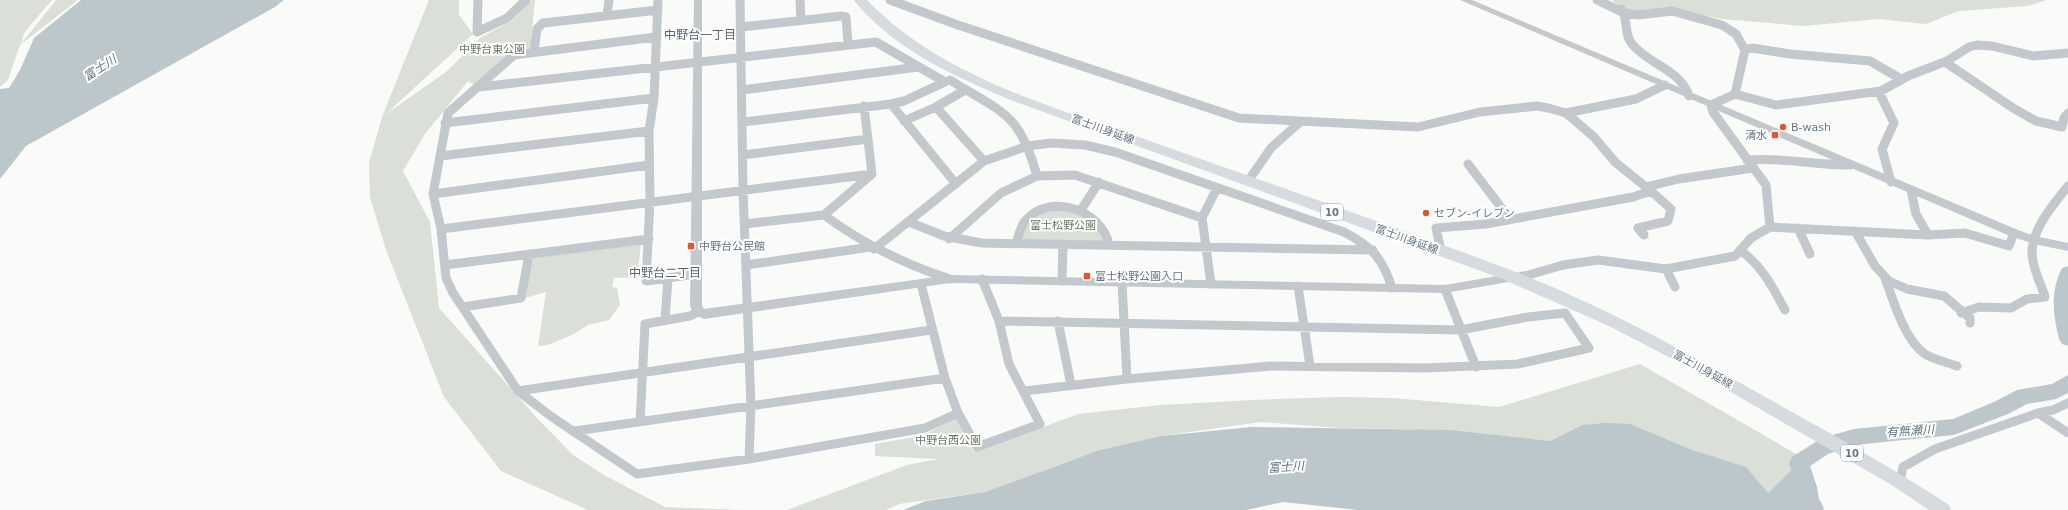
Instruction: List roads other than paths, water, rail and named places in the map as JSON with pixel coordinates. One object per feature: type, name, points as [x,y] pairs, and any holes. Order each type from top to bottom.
[{"type":"main road","name":"富士川身延線","points":[[860,0],[879,22],[905,43],[947,67],[1012,96],[1505,274],[1614,322],[1687,360],[1807,427],[1898,480],[1943,510]]},
{"type":"street","points":[[478,0],[477,32],[507,18],[526,0]]},
{"type":"street","points":[[607,15],[609,0]]},
{"type":"street","points":[[658,0],[654,66],[654,98],[649,131],[650,201],[646,281],[696,274]]},
{"type":"street","points":[[698,0],[698,195],[696,274],[696,306],[698,312]]},
{"type":"street","points":[[749,459],[750,407],[743,189],[740,1],[750,0]]},
{"type":"street","points":[[800,0],[801,20]]},
{"type":"street","points":[[890,0],[958,25],[1239,118],[1418,127],[1480,112],[1537,106],[1566,113],[1636,99],[1664,85]]},
{"type":"street","points":[[1464,0],[1850,165],[2014,233],[2034,240],[2068,247]]},
{"type":"street","points":[[1597,0],[1624,12],[1638,15],[1672,11],[1722,25],[1736,34],[1745,50]]},
{"type":"street","points":[[1607,0],[1624,12],[1627,38],[1635,47],[1681,80],[1689,91],[1690,96]]},
{"type":"street","points":[[534,51],[537,29],[543,23],[658,10]]},
{"type":"street","points":[[741,28],[842,16],[846,18],[848,44]]},
{"type":"street","points":[[656,38],[534,51],[514,55],[448,113],[433,194],[441,229],[446,265],[446,278],[453,293],[518,391],[552,417],[637,474],[749,459],[925,428],[958,412]]},
{"type":"street","points":[[479,87],[876,42],[945,82],[904,101],[891,104],[864,106],[743,122]]},
{"type":"street","points":[[1711,105],[1735,94],[1776,105],[1873,91],[1879,92],[1891,88],[1901,79],[1945,62],[1971,46],[1984,46],[2030,55],[2050,56],[2068,53]]},
{"type":"street","points":[[1745,50],[1752,48],[1790,54],[1870,61],[1901,79]]},
{"type":"street","points":[[1735,94],[1745,50]]},
{"type":"street","points":[[1945,62],[2013,108],[2036,121],[2065,128],[2064,118],[2068,113]]},
{"type":"street","points":[[742,90],[918,67]]},
{"type":"street","points":[[950,80],[998,108],[1016,124],[1028,146],[1037,176]]},
{"type":"street","points":[[904,121],[936,107],[965,90]]},
{"type":"street","points":[[1879,92],[1894,123],[1882,149],[1891,182]]},
{"type":"street","points":[[445,123],[654,98]]},
{"type":"street","points":[[891,104],[956,184]]},
{"type":"street","points":[[1711,105],[1713,112],[1766,185],[1770,227]]},
{"type":"street","points":[[864,106],[872,174]]},
{"type":"street","points":[[936,107],[984,161]]},
{"type":"street","points":[[1566,113],[1572,120],[1582,126],[1594,137],[1615,162],[1671,209],[1668,221],[1638,228],[1644,235]]},
{"type":"street","points":[[1248,181],[1267,151],[1279,138],[1300,122]]},
{"type":"street","points":[[440,156],[649,131]]},
{"type":"street","points":[[743,155],[868,139]]},
{"type":"street","points":[[746,265],[872,248],[909,222],[984,161],[1028,146],[1051,143],[1084,146],[1115,152],[1344,232],[1364,243],[1373,250],[1385,264],[1392,288]]},
{"type":"street","points":[[1747,160],[1771,158],[1828,165],[1850,165]]},
{"type":"street","points":[[1468,164],[1510,219]]},
{"type":"street","points":[[433,194],[649,166]]},
{"type":"street","points":[[1440,251],[1436,228],[1457,228],[1633,197],[1649,189],[1693,176],[1753,168]]},
{"type":"street","points":[[441,229],[743,189],[872,174]]},
{"type":"street","points":[[745,224],[824,215],[872,174]]},
{"type":"street","points":[[949,238],[1001,193],[1037,176],[1075,175],[1202,218]]},
{"type":"street","points":[[1081,210],[1099,182]]},
{"type":"street","points":[[1961,313],[1980,307],[2011,308],[2027,299],[2045,297],[2032,253],[2034,240],[2054,205],[2068,186]]},
{"type":"street","points":[[1211,284],[1202,218],[1217,188]]},
{"type":"street","points":[[1911,190],[1916,214],[1928,235]]},
{"type":"street","points":[[1016,243],[1022,225],[1027,220],[1043,210],[1060,207],[1081,210],[1096,219],[1104,230],[1109,244]]},
{"type":"street","points":[[824,215],[872,248],[922,271],[950,279]]},
{"type":"street","points":[[909,222],[926,231],[949,238],[982,242],[1373,250]]},
{"type":"street","points":[[640,422],[644,324],[690,316],[698,312],[704,314],[950,279],[1445,289],[1502,280],[1532,274],[1563,265],[1598,260],[1666,269],[1735,256],[1751,238],[1770,227],[1928,235],[1965,233],[2009,246],[2014,233]]},
{"type":"street","points":[[1798,228],[1810,254]]},
{"type":"street","points":[[1855,231],[1870,260],[1885,278],[1903,289],[1943,296],[1961,313],[1970,318],[1970,323]]},
{"type":"street","points":[[446,265],[649,239]]},
{"type":"street","points":[[1062,244],[1062,281]]},
{"type":"street","points":[[1740,250],[1754,260],[1764,272],[1772,283],[1785,310]]},
{"type":"street","points":[[463,307],[521,298],[529,254]]},
{"type":"street","points":[[1666,269],[1676,287]]},
{"type":"street","points":[[665,320],[668,278]]},
{"type":"street","points":[[1885,278],[1900,318],[1924,354],[1957,366]]},
{"type":"street","points":[[921,284],[931,330],[945,378],[958,412],[977,447],[1040,424],[1009,364],[999,321],[982,280]]},
{"type":"street","points":[[1122,282],[1127,379]]},
{"type":"street","points":[[1298,286],[1310,366]]},
{"type":"street","points":[[1445,289],[1460,330],[1476,367]]},
{"type":"street","points":[[999,321],[1460,330],[1528,317],[1565,313],[1589,348],[1518,364],[1425,368],[1271,366],[1127,379],[1024,391]]},
{"type":"street","points":[[1058,321],[1071,385]]},
{"type":"street","points":[[518,391],[931,330]]},
{"type":"street","points":[[575,431],[945,378]]},
{"type":"street","points":[[1898,480],[1903,467],[1935,449],[2038,413],[2053,410],[2068,403]]},
{"type":"street","points":[[2038,413],[2068,433]]},
{"type":"water","name":"富士川","points":[[81,0],[284,0],[275,7],[26,146],[0,179],[0,89],[9,88],[20,70],[34,38]]},
{"type":"water","name":"富士川","points":[[1606,423],[1630,424],[1692,450],[1746,467],[1768,493],[1799,463],[1824,508],[1823,510],[1358,510],[1283,502],[1246,510],[903,510],[926,501],[985,492],[1097,451],[1161,436],[1251,427],[1450,430],[1550,441],[1582,425]]},
{"type":"waterway","name":"有無瀬川","points":[[2068,273],[2062,298],[2063,314],[2068,339]]},
{"type":"waterway","name":"有無瀬川","points":[[1808,510],[1810,507],[1807,487],[1799,463],[1822,447],[1854,437],[1954,427],[2001,408],[2024,396],[2056,391],[2068,383]]},
{"type":"place","name":"B-wash","points":[[1783,127]]},
{"type":"place","name":"清水","points":[[1775,135]]},
{"type":"place","name":"セブン-イレブン","points":[[1426,213]]},
{"type":"place","name":"中野台公民館","points":[[691,246]]},
{"type":"place","name":"富士松野公園入口","points":[[1087,276]]},
{"type":"district","name":"中野台一丁目","points":[[700,35]]},
{"type":"district","name":"中野台二丁目","points":[[665,273]]},
{"type":"park label","name":"中野台東公園","points":[[492,49]]},
{"type":"park label","name":"富士松野公園","points":[[1063,225]]},
{"type":"park label","name":"中野台西公園","points":[[948,440]]}]
